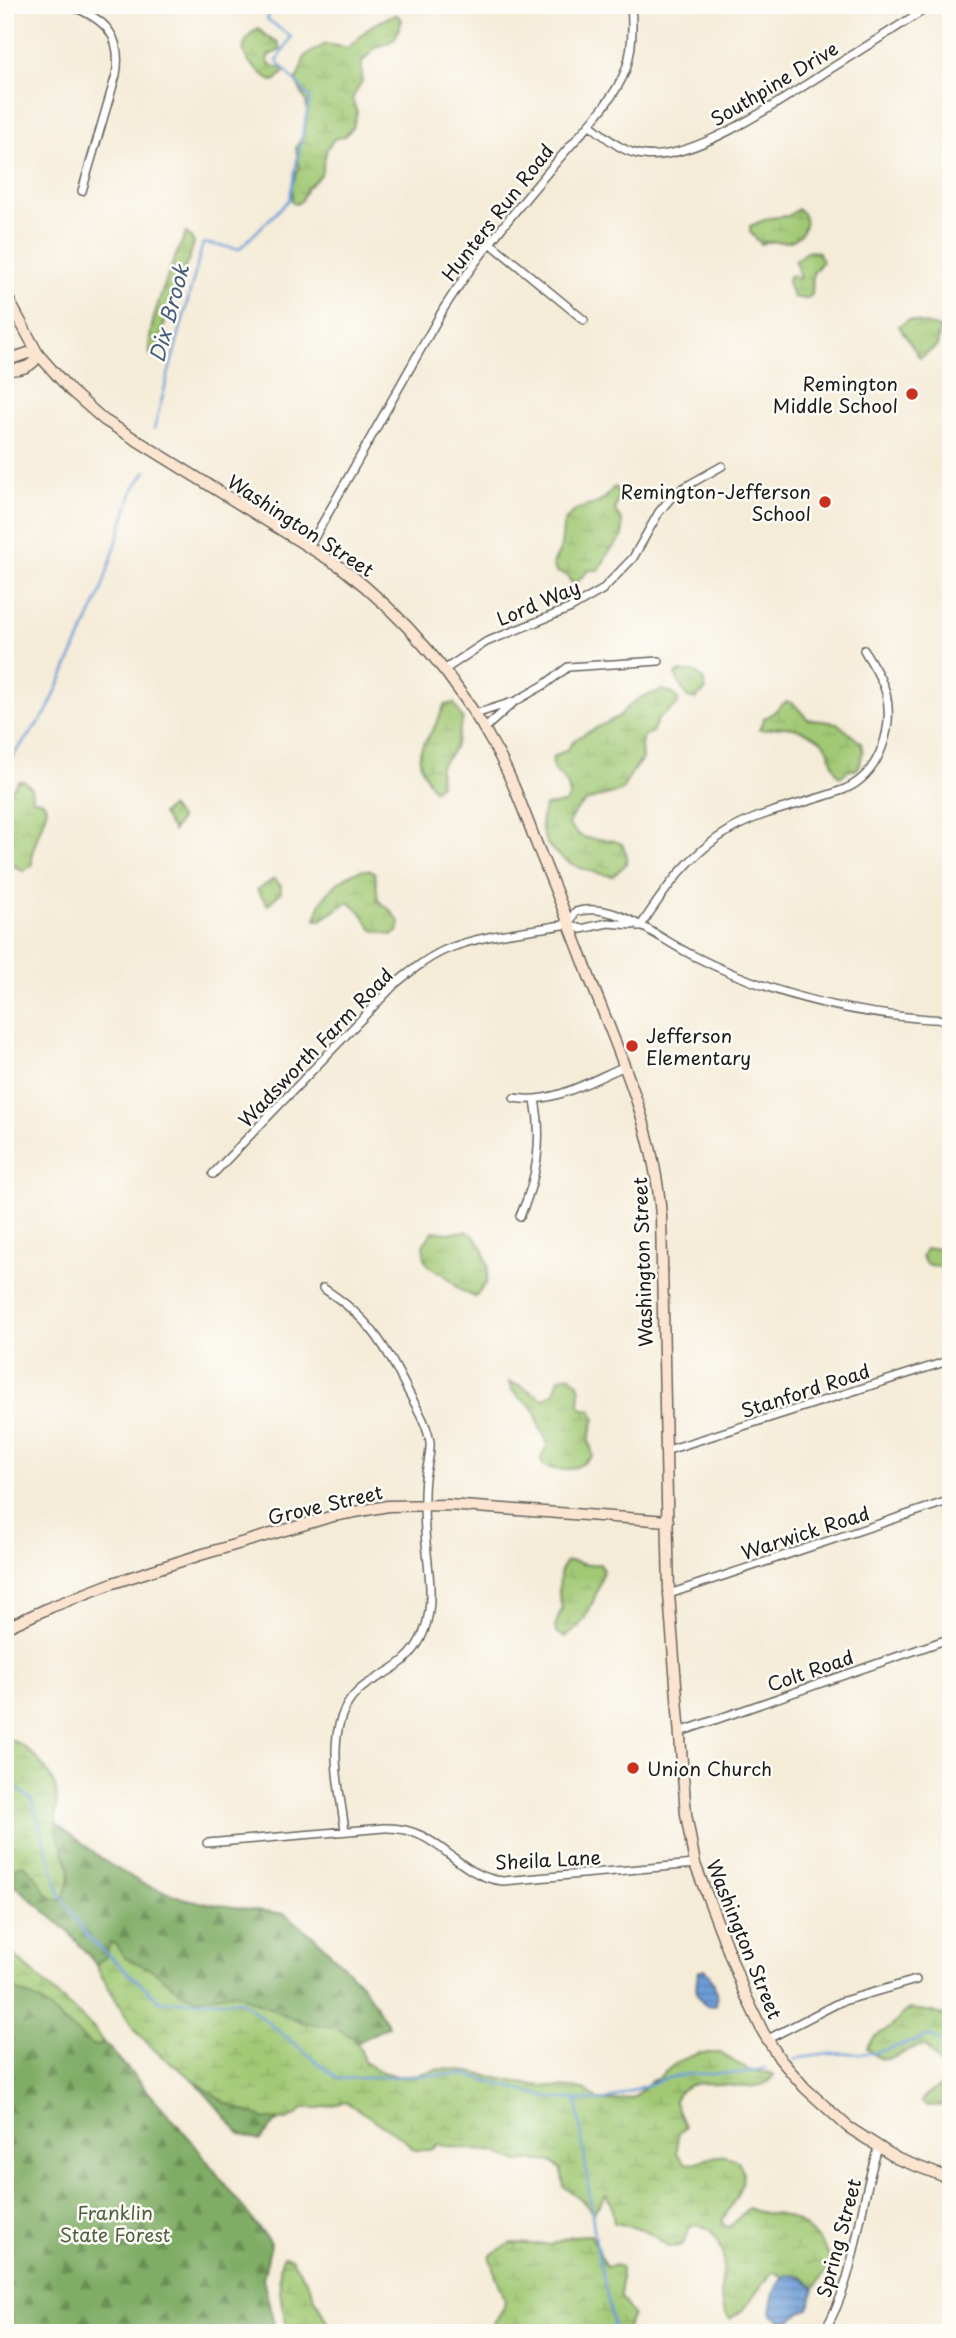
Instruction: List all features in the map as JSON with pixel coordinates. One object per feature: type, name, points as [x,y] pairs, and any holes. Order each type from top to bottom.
[{"type":"main road","name":"Washington Street","points":[[5,293],[38,354],[70,390],[104,420],[309,547],[373,592],[444,670],[484,729],[516,792],[625,1066],[645,1121],[658,1180],[662,1216],[670,1594],[686,1814],[695,1864],[744,1992],[780,2059],[805,2088],[839,2120],[878,2148],[919,2168],[951,2179]]},
{"type":"main road","points":[[5,361],[28,353],[38,354],[29,366],[5,370]]},
{"type":"main road","name":"Grove Street","points":[[5,1628],[113,1583],[333,1516],[388,1506],[425,1505],[596,1514],[668,1521]]},
{"type":"street","points":[[69,5],[90,14],[104,24],[114,38],[118,57],[117,75],[82,191]]},
{"type":"street","name":"Hunters Run Road","points":[[309,547],[444,308],[489,242],[589,124],[626,69],[632,41],[631,5]]},
{"type":"street","name":"Southpine Drive","points":[[589,124],[618,146],[634,154],[656,156],[684,148],[720,135],[755,117],[932,5]]},
{"type":"street","points":[[489,242],[584,320]]},
{"type":"street","name":"Lord Way","points":[[444,670],[494,638],[571,608],[602,590],[633,558],[659,512],[670,499],[683,488],[722,466]]},
{"type":"street","points":[[640,927],[678,872],[715,839],[760,815],[844,789],[860,780],[867,772],[883,746],[889,715],[886,692],[864,650]]},
{"type":"street","points":[[484,729],[516,701],[568,667],[659,661]]},
{"type":"street","points":[[475,714],[516,701]]},
{"type":"street","points":[[640,927],[608,923],[581,929],[569,924],[575,912],[592,909],[618,914],[723,971],[767,989],[878,1014],[951,1020]]},
{"type":"street","name":"Wadsworth Farm Road","points":[[213,1174],[395,984],[412,970],[447,950],[491,937],[569,924]]},
{"type":"street","points":[[514,1098],[549,1098],[625,1066]]},
{"type":"street","points":[[520,1216],[528,1197],[537,1152],[539,1127],[535,1100]]},
{"type":"street","points":[[323,1288],[357,1312],[376,1332],[422,1419],[430,1444],[424,1488],[430,1603],[424,1634],[415,1650],[402,1664],[368,1683],[343,1709],[337,1726],[336,1745],[345,1831]]},
{"type":"street","name":"Stanford Road","points":[[668,1450],[951,1360]]},
{"type":"street","name":"Warwick Road","points":[[670,1594],[951,1500]]},
{"type":"street","name":"Colt Road","points":[[680,1732],[951,1638]]},
{"type":"street","name":"Sheila Lane","points":[[207,1843],[390,1828],[417,1832],[437,1843],[475,1873],[503,1881],[695,1864]]},
{"type":"street","points":[[768,2039],[840,2002],[916,1980]]},
{"type":"street","name":"Spring Street","points":[[823,2333],[840,2301],[862,2222],[878,2148]]},
{"type":"green space","points":[[393,15],[402,20],[395,39],[374,49],[362,62],[362,81],[352,99],[357,112],[353,127],[345,136],[334,139],[327,149],[321,175],[307,188],[301,201],[296,204],[292,202],[292,185],[299,167],[296,148],[303,136],[307,112],[306,101],[296,82],[305,56],[326,44],[348,48],[371,26]]},
{"type":"green space","points":[[258,28],[278,42],[281,50],[269,55],[267,60],[270,65],[286,70],[276,80],[272,81],[264,75],[246,57],[245,43]]},
{"type":"green space","points":[[798,209],[805,217],[805,222],[795,239],[761,244],[750,232],[750,226],[769,218],[788,216]]},
{"type":"green space","points":[[186,233],[194,243],[174,290],[155,356],[151,356],[149,345],[155,313]]},
{"type":"green space","points":[[807,251],[819,252],[822,262],[813,273],[812,295],[805,299],[793,297],[788,282],[789,276],[800,278],[795,261]]},
{"type":"green space","points":[[909,320],[940,328],[937,346],[920,358],[899,326]]},
{"type":"green space","points":[[616,487],[619,496],[615,510],[622,522],[623,536],[609,552],[599,570],[589,570],[576,583],[571,582],[567,575],[556,572],[553,564],[561,545],[566,520],[574,511],[601,501]]},
{"type":"green space","points":[[678,672],[695,672],[703,679],[706,690],[695,699],[687,697],[675,675]]},
{"type":"green space","points":[[663,690],[671,692],[678,699],[678,704],[658,719],[652,732],[643,737],[642,760],[621,791],[583,804],[568,824],[581,836],[622,844],[627,855],[626,864],[613,876],[571,864],[550,847],[543,835],[545,806],[565,803],[570,796],[565,780],[553,766],[553,757],[568,749],[573,741],[584,734],[618,717],[642,697]]},
{"type":"green space","points":[[786,702],[793,703],[808,719],[837,723],[861,743],[863,752],[856,770],[849,770],[840,777],[826,746],[808,733],[786,727],[759,730],[764,718]]},
{"type":"green space","points":[[454,703],[463,720],[454,748],[441,765],[440,784],[434,790],[420,763],[420,754],[444,705]]},
{"type":"green space","points":[[18,781],[24,781],[31,787],[32,799],[43,801],[47,809],[32,853],[32,865],[23,871],[11,864],[5,847],[5,798]]},
{"type":"green space","points":[[170,807],[180,819],[173,831],[162,814]]},
{"type":"green space","points":[[361,870],[375,873],[378,900],[400,923],[398,932],[392,935],[373,930],[359,910],[348,902],[321,920],[316,920],[317,912],[331,889],[346,877]]},
{"type":"green space","points":[[274,879],[281,886],[281,892],[268,905],[257,890]]},
{"type":"green space","points":[[433,1231],[466,1231],[473,1235],[483,1248],[488,1267],[487,1282],[475,1297],[460,1290],[425,1260],[423,1245]]},
{"type":"green space","points":[[951,1247],[951,1265],[935,1267],[925,1263],[922,1256],[926,1249]]},
{"type":"green space","points":[[569,1375],[578,1384],[579,1405],[583,1409],[591,1410],[595,1418],[589,1440],[593,1456],[581,1465],[563,1470],[543,1465],[541,1458],[547,1442],[536,1413],[513,1392],[509,1382],[543,1399],[554,1393],[559,1378]]},
{"type":"green space","points":[[565,1562],[586,1565],[600,1564],[603,1570],[585,1618],[564,1637],[556,1632],[555,1626],[562,1608],[559,1595],[560,1573]]},
{"type":"green space","points":[[5,1738],[29,1751],[43,1766],[53,1783],[57,1795],[58,1835],[70,1877],[62,1900],[49,1896],[34,1874],[22,1864],[13,1869],[11,1878],[5,1876]]},
{"type":"green space","points":[[50,1818],[109,1864],[145,1885],[191,1901],[285,1914],[318,1940],[362,1985],[389,2026],[343,2050],[259,2141],[239,2133],[67,1930],[5,1877],[5,1856]]},
{"type":"green space","points":[[110,1943],[116,1944],[125,1958],[151,1969],[184,1994],[197,1999],[234,1993],[307,2024],[334,2027],[353,2038],[361,2050],[364,2062],[396,2076],[410,2076],[440,2069],[460,2070],[530,2085],[585,2089],[597,2100],[609,2101],[633,2098],[677,2062],[699,2053],[720,2053],[748,2070],[771,2073],[774,2075],[765,2083],[752,2086],[708,2083],[694,2084],[683,2089],[674,2100],[685,2127],[678,2133],[677,2153],[688,2164],[726,2156],[736,2160],[742,2167],[741,2186],[722,2221],[724,2226],[730,2227],[748,2208],[788,2217],[811,2232],[832,2262],[814,2288],[800,2276],[792,2274],[783,2277],[775,2272],[771,2273],[745,2308],[730,2319],[721,2295],[723,2255],[716,2238],[702,2226],[690,2227],[683,2244],[668,2246],[647,2232],[614,2223],[611,2203],[606,2195],[593,2213],[580,2198],[564,2187],[561,2169],[551,2162],[518,2162],[497,2152],[438,2145],[431,2150],[414,2150],[403,2138],[346,2102],[319,2108],[304,2108],[286,2120],[264,2119],[226,2103],[161,2056],[135,2031],[98,1970],[97,1963],[106,1957]]},
{"type":"green space","points":[[5,1947],[93,2028],[102,2039],[101,2044],[96,2046],[89,2043],[40,2001],[7,1986]]},
{"type":"green space","name":"Franklin State Forest","points":[[5,1949],[111,2050],[190,2139],[271,2244],[263,2279],[276,2333],[5,2333]]},
{"type":"green space","points":[[910,2009],[933,2012],[951,2019],[951,2102],[940,2106],[926,2106],[921,2102],[926,2095],[947,2081],[939,2063],[926,2046],[918,2046],[891,2059],[876,2056],[867,2048],[873,2038],[891,2027]]},
{"type":"green space","points":[[591,2235],[606,2267],[617,2265],[621,2268],[621,2297],[633,2315],[625,2333],[495,2333],[492,2326],[504,2307],[505,2299],[490,2258],[492,2254],[511,2243],[550,2245],[571,2236]]},
{"type":"green space","points":[[283,2256],[291,2258],[309,2285],[332,2333],[289,2333],[280,2284]]},
{"type":"water","points":[[704,1969],[714,1986],[716,2005],[707,2006],[698,1995],[696,1986],[699,1971]]},
{"type":"water","points":[[788,2274],[802,2277],[814,2288],[809,2309],[790,2321],[782,2321],[772,2315],[772,2304],[777,2286]]},
{"type":"waterway","name":"Dix Brook","points":[[154,429],[203,243],[239,249],[289,200],[310,98],[277,61],[291,37],[267,19],[275,5]]},
{"type":"waterway","name":"Dix Brook","points":[[5,766],[46,713],[100,595],[133,490],[146,471]]},
{"type":"waterway","points":[[5,1779],[32,1800],[60,1894],[87,1936],[160,2001],[242,2001],[338,2079],[463,2074],[549,2098],[604,2101],[664,2079],[689,2074],[743,2073],[766,2068]]},
{"type":"waterway","points":[[794,2059],[828,2054],[875,2053],[930,2036],[951,2048]]},
{"type":"waterway","points":[[577,2101],[596,2244],[615,2333]]},
{"type":"place","name":"Remington Middle School","points":[[912,394]]},
{"type":"place","name":"Remington-Jefferson School","points":[[825,502]]},
{"type":"place","name":"Jefferson Elementary","points":[[632,1046]]},
{"type":"place","name":"Union Church","points":[[633,1768]]}]
